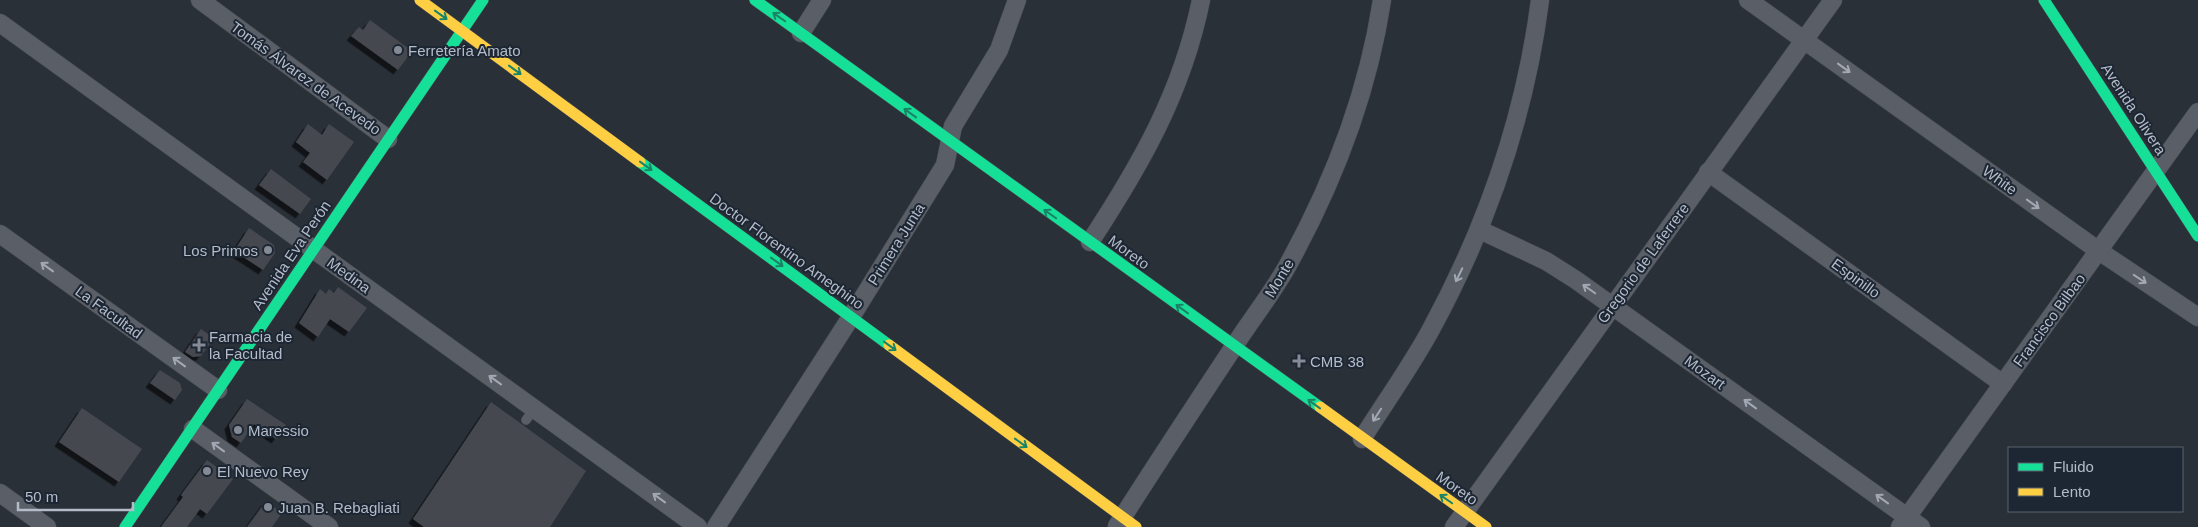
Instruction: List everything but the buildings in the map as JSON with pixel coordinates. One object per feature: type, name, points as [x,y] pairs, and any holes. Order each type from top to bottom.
[{"type":"street","name":"Tomás Álvarez de Acevedo","points":[[200,0],[388,139]]},
{"type":"street","name":"Doctor Florentino Ameghino","points":[[420,0],[851,317],[1125,524]]},
{"type":"street","name":"Avenida Eva Perón","points":[[125,527],[482,0]]},
{"type":"street","name":"Moreto","points":[[755,0],[949,142],[1486,527]]},
{"type":"street","points":[[801,33],[822,0]]},
{"type":"street","name":"Primera Junta","points":[[716,527],[851,317],[944,165],[952,126],[998,50],[1017,0]]},
{"type":"street","points":[[1090,242],[1134,174],[1158,127],[1185,59],[1200,0]]},
{"type":"street","name":"Monte","points":[[1125,524],[1234,346],[1289,264],[1334,171],[1363,87],[1382,0]]},
{"type":"street","points":[[1362,439],[1428,335],[1480,230],[1513,134],[1532,53],[1540,0]]},
{"type":"street","name":"White","points":[[1748,0],[2099,252],[2198,317]]},
{"type":"street","name":"Gregorio de Laferrere","points":[[1454,527],[1833,0]]},
{"type":"street","name":"Avenida Olivera","points":[[2044,0],[2198,236]]},
{"type":"street","name":"Medina","points":[[0,23],[313,249],[530,414],[698,527]]},
{"type":"street","name":"Francisco Bilbao","points":[[1903,522],[2198,112]]},
{"type":"street","name":"Espinillo","points":[[1708,172],[2003,384]]},
{"type":"street","name":"Mozart","points":[[1480,230],[1546,261],[1613,306],[1903,522],[1921,527]]},
{"type":"street","name":"La Facultad","points":[[0,234],[218,390]]},
{"type":"street","points":[[193,429],[329,527]]},
{"type":"street","points":[[0,493],[47,527]]},
{"type":"traffic: fast","points":[[125,527],[483,0]]},
{"type":"traffic: fast","points":[[755,0],[1320,407]]},
{"type":"traffic: fast","points":[[2044,0],[2198,236]]},
{"type":"traffic: fast","points":[[640,162],[889,345]]},
{"type":"traffic: slow","points":[[420,0],[640,162]]},
{"type":"traffic: slow","points":[[889,345],[1136,527]]},
{"type":"traffic: slow","points":[[1320,407],[1486,527]]},
{"type":"place","name":"Ferretería Amato","points":[[398,50]]},
{"type":"place","name":"Los Primos","points":[[268,250]]},
{"type":"place","name":"Farmacia de la Facultad","points":[[199,345]]},
{"type":"place","name":"CMB 38","points":[[1299,361]]},
{"type":"place","name":"Maressio","points":[[238,430]]},
{"type":"place","name":"El Nuevo Rey","points":[[207,471]]},
{"type":"place","name":"Juan B. Rebagliati","points":[[268,507]]}]
